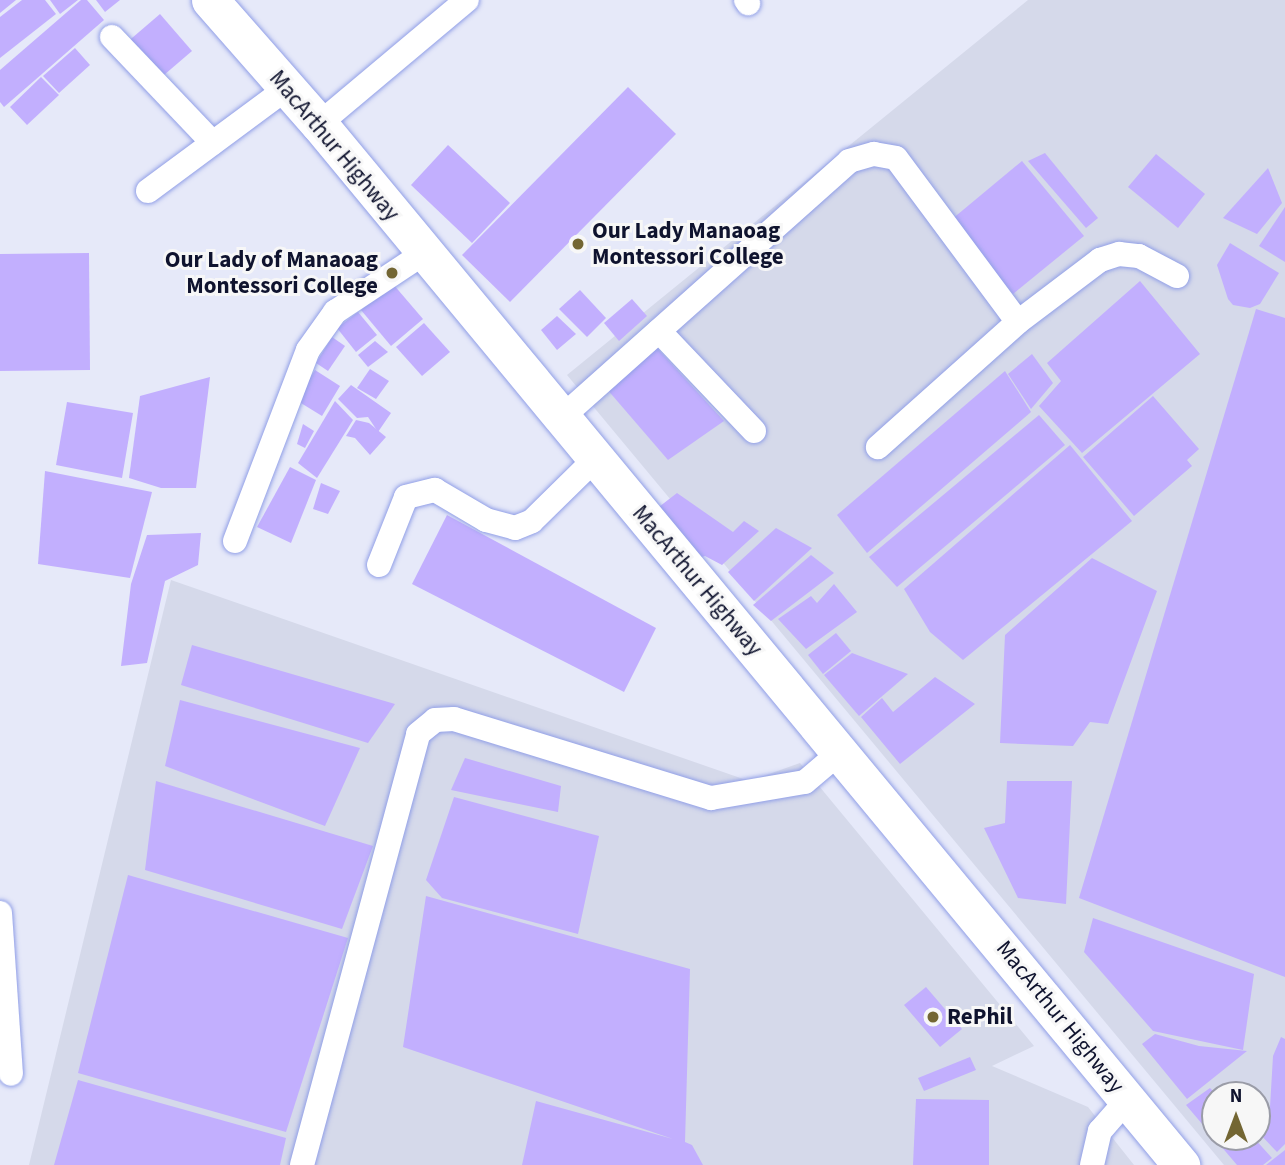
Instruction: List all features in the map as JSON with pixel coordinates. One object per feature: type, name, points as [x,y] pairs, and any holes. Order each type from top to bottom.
[{"type":"highway","name":"MacArthur Highway","points":[[210,0],[319,124],[839,753],[1039,988],[1181,1165]]},
{"type":"lane","points":[[319,124],[467,0]]},
{"type":"lane","points":[[112,37],[213,142]]},
{"type":"lane","points":[[148,191],[286,89]]},
{"type":"lane","points":[[561,418],[849,161],[874,154],[895,158],[1018,322]]},
{"type":"lane","points":[[235,541],[308,350],[335,312],[424,253]]},
{"type":"lane","points":[[878,447],[1018,322],[1100,260],[1119,254],[1139,256],[1177,276]]},
{"type":"lane","points":[[659,331],[754,431]]},
{"type":"lane","points":[[379,565],[406,497],[435,490],[486,520],[514,527],[532,521],[595,459]]},
{"type":"lane","points":[[302,1165],[418,734],[435,720],[454,719],[711,798],[805,782],[839,753]]},
{"type":"lane","points":[[0,913],[11,1074]]},
{"type":"lane","points":[[1092,1165],[1100,1131],[1127,1100]]},
{"type":"shaded area","points":[[1028,0],[1285,0],[1285,1165],[1224,1165],[1212,1151],[1271,1151],[1271,1081],[1201,1081],[1201,1137],[567,375]]},
{"type":"shaded area","points":[[171,580],[749,781],[800,763],[1034,1046],[992,1066],[1088,1107],[1134,1165],[29,1165]]},
{"type":"building","points":[[0,0],[16,0],[0,13]]},
{"type":"building","points":[[22,0],[45,0],[56,14],[0,58],[0,17]]},
{"type":"building","points":[[50,0],[78,0],[60,14]]},
{"type":"building","points":[[81,0],[87,0],[104,20],[4,107],[0,102],[0,70]]},
{"type":"building","points":[[96,0],[120,0],[105,12]]},
{"type":"building","points":[[160,14],[192,51],[157,81],[125,44]]},
{"type":"building","points":[[75,48],[90,65],[59,93],[43,76]]},
{"type":"building","points":[[41,77],[59,95],[27,125],[10,107]]},
{"type":"building","points":[[628,87],[676,134],[510,302],[462,255]]},
{"type":"building","points":[[448,145],[510,203],[472,243],[411,185]]},
{"type":"building","points":[[1045,153],[1098,218],[1086,228],[1028,161]]},
{"type":"building","points":[[1156,154],[1205,194],[1178,228],[1128,187]]},
{"type":"building","points":[[1022,161],[1084,236],[1013,294],[951,220]]},
{"type":"building","points":[[1268,168],[1282,203],[1257,234],[1223,218]]},
{"type":"building","points":[[1285,207],[1285,262],[1259,246]]},
{"type":"building","points":[[1230,243],[1279,273],[1260,304],[1250,308],[1233,305],[1228,299],[1217,265]]},
{"type":"building","points":[[89,253],[90,370],[0,371],[0,254]]},
{"type":"building","points":[[1140,281],[1200,354],[1082,453],[1039,406],[1061,381],[1047,363]]},
{"type":"building","points":[[393,284],[423,319],[391,346],[361,310]]},
{"type":"building","points":[[580,290],[606,318],[587,337],[559,309]]},
{"type":"building","points":[[632,299],[647,316],[619,341],[604,323]]},
{"type":"building","points":[[1256,309],[1285,318],[1285,977],[1079,898]]},
{"type":"building","points":[[358,312],[377,335],[356,352],[337,328]]},
{"type":"building","points":[[557,316],[576,334],[557,350],[541,330]]},
{"type":"building","points":[[424,323],[450,352],[422,376],[396,347]]},
{"type":"building","points":[[332,337],[345,346],[328,371],[316,363]]},
{"type":"building","points":[[375,341],[388,352],[368,367],[358,355]]},
{"type":"building","points":[[656,347],[724,421],[668,460],[606,388]]},
{"type":"building","points":[[1032,354],[1053,383],[1031,409],[1008,374]]},
{"type":"building","points":[[370,369],[389,381],[376,399],[357,388]]},
{"type":"building","points":[[315,370],[340,386],[322,416],[296,400]]},
{"type":"building","points":[[1005,371],[1031,412],[867,553],[837,515]]},
{"type":"building","points":[[210,377],[196,488],[161,488],[129,478],[140,396]]},
{"type":"building","points":[[351,385],[391,413],[378,432],[368,417],[357,418],[338,399]]},
{"type":"building","points":[[1153,396],[1199,449],[1187,460],[1192,466],[1134,516],[1083,457]]},
{"type":"building","points":[[335,401],[353,420],[317,478],[298,463]]},
{"type":"building","points":[[67,402],[133,413],[122,478],[56,465]]},
{"type":"building","points":[[1039,415],[1065,445],[897,587],[869,557]]},
{"type":"building","points":[[356,420],[369,423],[386,437],[370,455],[355,438],[346,436]]},
{"type":"building","points":[[303,424],[314,431],[305,448],[297,444]]},
{"type":"building","points":[[1070,445],[1132,521],[963,660],[930,632],[904,589]]},
{"type":"building","points":[[290,467],[316,480],[291,543],[257,527]]},
{"type":"building","points":[[45,471],[152,492],[130,578],[38,564]]},
{"type":"building","points":[[321,483],[340,491],[328,514],[313,509]]},
{"type":"building","points":[[677,493],[733,532],[744,521],[759,531],[722,565],[705,556],[695,559],[655,510]]},
{"type":"building","points":[[447,515],[656,628],[624,692],[412,584]]},
{"type":"building","points":[[776,528],[812,548],[754,601],[728,572]]},
{"type":"building","points":[[201,533],[198,565],[165,581],[147,663],[121,666],[131,584],[147,535]]},
{"type":"building","points":[[811,555],[834,573],[771,621],[753,605]]},
{"type":"building","points":[[1092,558],[1157,591],[1108,724],[1090,722],[1073,746],[1000,743],[1005,635]]},
{"type":"building","points":[[834,584],[857,612],[806,649],[778,619],[811,596],[817,603]]},
{"type":"building","points":[[836,633],[851,651],[823,674],[808,655]]},
{"type":"building","points":[[192,645],[395,704],[368,743],[181,685]]},
{"type":"building","points":[[852,653],[908,674],[859,716],[824,675]]},
{"type":"building","points":[[935,677],[975,704],[900,764],[861,717],[882,698],[893,712]]},
{"type":"building","points":[[180,700],[360,748],[325,826],[165,766]]},
{"type":"building","points":[[465,758],[561,786],[558,812],[451,790]]},
{"type":"building","points":[[156,781],[373,846],[342,929],[145,870]]},
{"type":"building","points":[[1007,781],[1072,781],[1066,904],[1018,898],[984,828],[1005,823]]},
{"type":"building","points":[[454,797],[599,836],[578,934],[442,898],[426,880]]},
{"type":"building","points":[[128,875],[348,938],[286,1132],[78,1073]]},
{"type":"building","points":[[426,896],[690,969],[685,1142],[692,1145],[703,1165],[522,1165],[536,1101],[673,1139],[403,1047]]},
{"type":"building","points":[[1093,918],[1254,974],[1243,1050],[1153,1031],[1084,952]]},
{"type":"building","name":"RePhil","points":[[926,987],[962,1029],[940,1047],[904,1005]]},
{"type":"building","points":[[1155,1034],[1199,1046],[1247,1051],[1210,1081],[1201,1081],[1201,1088],[1187,1099],[1142,1044]]},
{"type":"building","points":[[1281,1037],[1285,1039],[1285,1144],[1277,1152],[1271,1146],[1273,1056]]},
{"type":"building","points":[[970,1057],[976,1070],[924,1091],[918,1078]]},
{"type":"building","points":[[78,1080],[286,1138],[280,1165],[54,1165]]},
{"type":"building","points":[[1201,1094],[1201,1123],[1186,1105]]},
{"type":"building","points":[[916,1099],[989,1100],[989,1165],[913,1165]]},
{"type":"building","points":[[1285,1150],[1285,1165],[1266,1165]]},
{"type":"building","points":[[1225,1151],[1266,1151],[1272,1158],[1263,1165],[1237,1165]]},
{"type":"place","name":"Our Lady Manaoag Montessori College","points":[[578,244]]},
{"type":"place","name":"Our Lady of Manaoag Montessori College","points":[[392,273]]},
{"type":"place","name":"RePhil","points":[[933,1017]]}]
